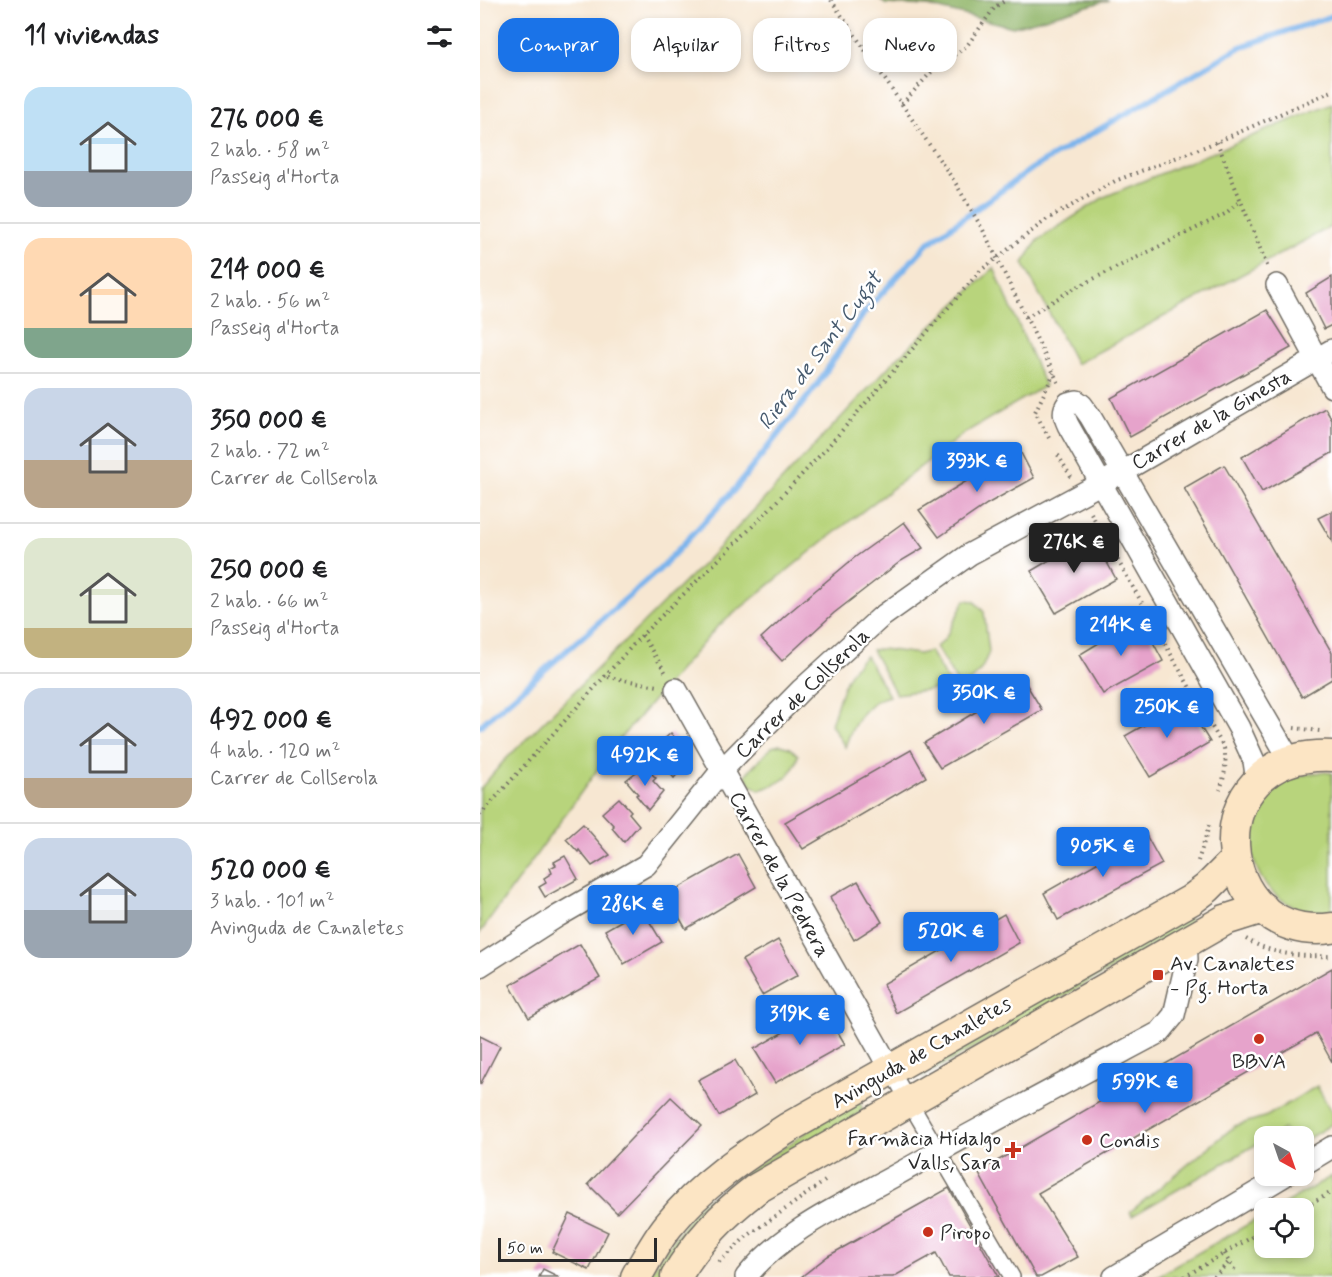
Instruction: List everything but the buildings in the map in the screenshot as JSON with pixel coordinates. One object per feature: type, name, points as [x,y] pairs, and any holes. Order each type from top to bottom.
[{"type":"main road","points":[[1332,756],[1312,755],[1290,760],[1273,769],[1257,782],[1241,805],[1236,819],[1233,846],[1242,880],[1263,908],[1287,922],[1308,928],[1332,928]]},
{"type":"main road","name":"Avinguda de Canaletes","points":[[636,1277],[667,1227],[687,1204],[722,1172],[790,1126],[1191,900],[1215,881],[1235,860]]},
{"type":"main road","name":"Avinguda de Canaletes","points":[[676,1277],[687,1258],[712,1227],[736,1204],[756,1190],[1225,920],[1263,908]]},
{"type":"street","points":[[1274,280],[1324,354],[1332,387]]},
{"type":"street","name":"Carrer de la Ginesta","points":[[1122,472],[1324,354]]},
{"type":"street","points":[[1257,782],[1254,761],[1243,736],[1099,483],[1064,416],[1064,409],[1068,403],[1077,401],[1082,405],[1290,760]]},
{"type":"street","name":"Carrer de Collserola","points":[[480,966],[558,916],[646,865],[722,770],[802,688],[880,618],[970,554],[1122,472]]},
{"type":"street","name":"Carrer de la Pedrera","points":[[676,689],[907,1102],[939,1150],[1012,1277]]},
{"type":"street","points":[[746,1277],[756,1264],[805,1226],[939,1150],[1160,1032],[1174,1015],[1187,959],[1186,942]]},
{"type":"street","points":[[1314,1158],[1332,1147]]},
{"type":"street","points":[[1114,1277],[1267,1186]]},
{"type":"path","points":[[831,0],[956,184],[998,256],[1068,403]]},
{"type":"path","points":[[902,104],[935,68],[966,47],[995,7],[1006,0]]},
{"type":"path","points":[[480,815],[642,635],[759,520],[810,466],[980,271],[1046,220],[1115,181],[1217,142],[1332,91]]},
{"type":"path","points":[[1217,142],[1274,280]]},
{"type":"path","points":[[1026,317],[1075,288],[1225,214],[1240,201]]},
{"type":"path","points":[[1052,443],[1035,412],[1054,373]]},
{"type":"path","points":[[1057,453],[1217,738]]},
{"type":"path","points":[[642,635],[676,689]]},
{"type":"path","points":[[608,677],[676,689]]},
{"type":"path","points":[[1314,1202],[1332,1192]]},
{"type":"path","points":[[1184,1277],[1254,1236]]},
{"type":"path","points":[[1224,1254],[1236,1272]]},
{"type":"path","points":[[1214,1277],[1229,1262]]},
{"type":"green space","points":[[881,0],[1109,0],[1013,27],[928,6],[885,4]]},
{"type":"green space","points":[[1332,103],[1332,226],[1076,364],[1023,263],[1038,240],[1104,197]]},
{"type":"green space","points":[[994,268],[1045,386],[966,432],[825,540],[717,627],[618,741],[480,933],[480,789],[503,762],[707,560],[895,360]]},
{"type":"green space","points":[[965,600],[974,601],[984,612],[989,652],[982,668],[972,680],[959,686],[936,647],[945,639]]},
{"type":"green space","points":[[882,649],[919,654],[930,651],[951,687],[896,694],[872,650]]},
{"type":"green space","points":[[866,656],[889,696],[866,709],[851,731],[845,747],[831,724],[847,678]]},
{"type":"green space","points":[[780,745],[790,748],[798,755],[796,763],[784,778],[759,790],[751,785],[745,775],[772,747]]},
{"type":"green space","points":[[1322,772],[1332,773],[1332,911],[1305,910],[1282,900],[1265,883],[1254,862],[1251,839],[1255,816],[1268,795],[1290,779]]},
{"type":"green space","points":[[1185,911],[1192,923],[923,1077],[916,1066]]},
{"type":"green space","points":[[1317,1086],[1332,1113],[1332,1124],[1314,1135],[1314,1126],[1254,1126],[1254,1146],[1132,1216],[1130,1212],[1235,1126],[1267,1116]]},
{"type":"green space","points":[[858,1098],[863,1110],[684,1242],[661,1277],[647,1277],[699,1204]]},
{"type":"green space","points":[[1332,1176],[1332,1277],[1156,1277],[1254,1221],[1254,1258],[1314,1258],[1314,1198],[1294,1198]]},
{"type":"waterway","name":"Riera de Sant Cugat","points":[[480,726],[660,569],[735,489],[817,385],[864,313],[927,244],[1033,168],[1240,47],[1332,16]]},
{"type":"place","name":"Av. Canaletes - Pg. Horta","points":[[1158,975]]},
{"type":"place","name":"BBVA","points":[[1259,1039]]},
{"type":"place","name":"Condis","points":[[1087,1140]]},
{"type":"place","name":"Farmàcia Hidalgo Valls, Sara","points":[[1013,1150]]},
{"type":"place","name":"Piropo","points":[[928,1232]]}]
